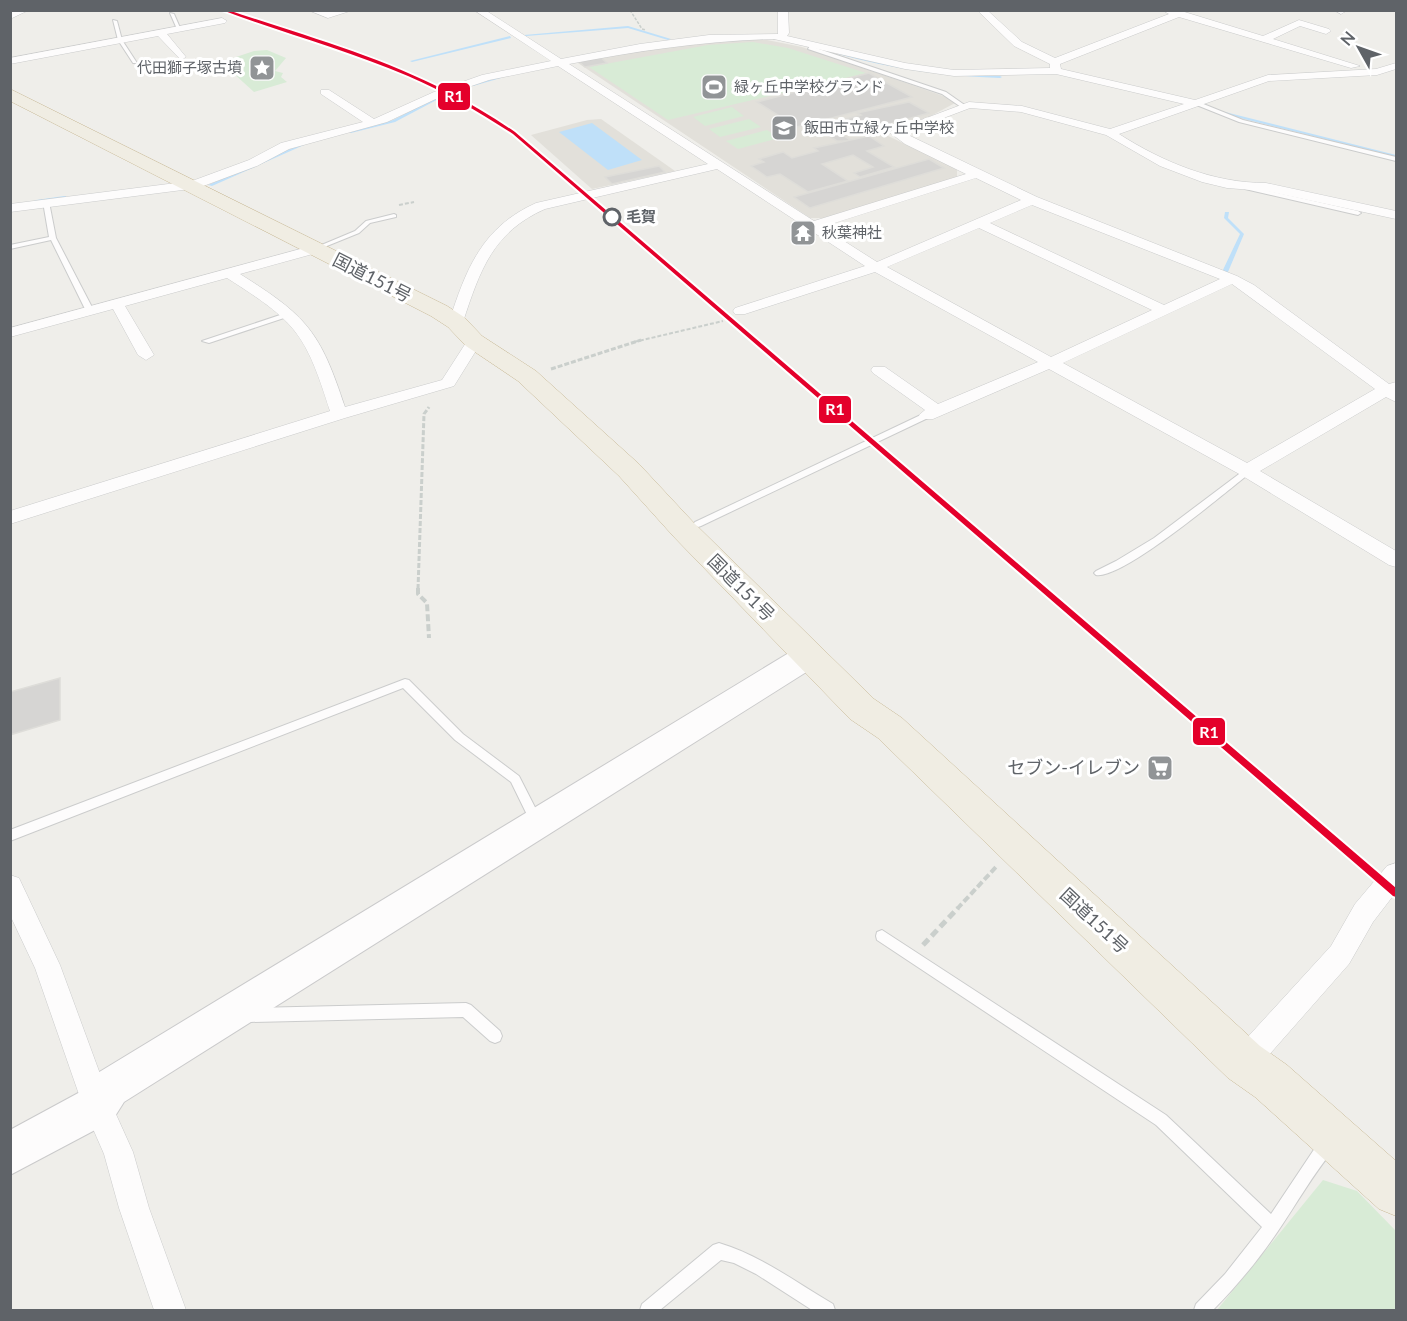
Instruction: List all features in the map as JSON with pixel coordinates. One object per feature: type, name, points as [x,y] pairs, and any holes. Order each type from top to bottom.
[{"type":"highway","name":"国道151号","points":[[10,94],[194,185],[315,249],[465,331],[527,376],[629,470],[862,709],[890,728],[1244,1062],[1271,1081],[1396,1192]]},
{"type":"street","points":[[312,10],[328,15],[349,10]]},
{"type":"street","points":[[478,10],[876,267],[1247,471],[1396,560]]},
{"type":"street","points":[[780,38],[784,33],[783,10]]},
{"type":"street","points":[[981,10],[1018,44],[1055,67],[1200,104]]},
{"type":"street","points":[[1166,10],[1262,40],[1396,77]]},
{"type":"street","points":[[10,16],[27,11]]},
{"type":"street","points":[[10,208],[194,185],[301,140],[372,123],[486,77],[640,46],[762,35],[936,71],[979,74],[1055,67],[1178,14]]},
{"type":"street","points":[[10,60],[222,21]]},
{"type":"street","points":[[1262,40],[1299,23],[1326,31]]},
{"type":"street","points":[[162,33],[181,57]]},
{"type":"street","points":[[1110,133],[1200,104],[1268,78],[1377,72],[1396,66]]},
{"type":"street","points":[[325,92],[372,123]]},
{"type":"street","points":[[1247,471],[1393,391],[1232,279],[1032,200],[909,142],[896,132],[936,119],[963,106],[1022,109],[1110,133],[1168,165],[1247,188],[1266,187],[1396,215]]},
{"type":"street","points":[[10,518],[448,382],[465,331],[469,280],[504,226],[520,213],[541,206],[720,165]]},
{"type":"street","points":[[814,225],[978,174]]},
{"type":"street","points":[[740,311],[876,267],[1032,200]]},
{"type":"street","points":[[979,223],[1164,310]]},
{"type":"street","points":[[10,333],[315,249]]},
{"type":"street","points":[[229,273],[289,315],[303,328],[314,348],[339,414]]},
{"type":"street","points":[[879,370],[932,413],[1050,363],[1232,279]]},
{"type":"street","points":[[117,304],[146,355]]},
{"type":"street","points":[[10,1154],[97,1106],[110,1088],[808,656]]},
{"type":"street","points":[[1244,1062],[1340,956],[1364,913],[1396,874]]},
{"type":"street","points":[[10,886],[47,965],[97,1106],[118,1152],[134,1208],[170,1311]]},
{"type":"lane","points":[[84,10],[99,10]]},
{"type":"lane","points":[[172,14],[179,29]]},
{"type":"lane","points":[[115,21],[120,40],[135,62]]},
{"type":"lane","points":[[812,46],[944,93],[963,106]]},
{"type":"lane","points":[[1200,104],[1212,111],[1396,159]]},
{"type":"lane","points":[[1247,188],[1358,213]]},
{"type":"lane","points":[[46,202],[53,238],[90,311]]},
{"type":"lane","points":[[315,249],[357,232],[368,222],[394,216]]},
{"type":"lane","points":[[10,246],[53,238]]},
{"type":"lane","points":[[206,340],[289,315]]},
{"type":"lane","points":[[698,524],[932,413]]},
{"type":"lane","points":[[1099,573],[1125,562],[1161,538],[1247,471]]},
{"type":"lane","points":[[10,836],[405,683],[459,737],[515,779],[537,823]]},
{"type":"lane","points":[[882,936],[1161,1120],[1272,1226]]},
{"type":"lane","points":[[230,1015],[466,1010],[495,1036]]},
{"type":"lane","points":[[1202,1311],[1220,1292],[1272,1226],[1310,1165],[1335,1137]]},
{"type":"lane","points":[[648,1311],[719,1251],[750,1261],[827,1311]]},
{"type":"path","points":[[527,376],[624,344],[723,321]]},
{"type":"path","points":[[429,638],[427,603],[418,594],[424,414],[448,382]]},
{"type":"path","points":[[913,957],[1005,858]]},
{"type":"shaded area","name":"飯田市立緑ヶ丘中学校","points":[[762,39],[802,47],[952,99],[955,103],[929,117],[885,130],[884,134],[957,169],[957,177],[824,218],[810,218],[575,61],[718,40]]},
{"type":"shaded area","points":[[601,119],[675,171],[592,189],[531,135],[587,120]]},
{"type":"green space","name":"緑ヶ丘中学校グランド","points":[[753,42],[788,48],[866,73],[668,120],[589,67],[708,45]]},
{"type":"green space","points":[[267,50],[286,58],[275,71],[283,73],[281,77],[287,82],[254,92],[221,62],[254,51]]},
{"type":"green space","points":[[732,107],[744,116],[705,126],[693,117]]},
{"type":"green space","points":[[749,119],[761,127],[720,137],[709,129]]},
{"type":"green space","points":[[767,130],[779,138],[738,149],[726,141]]},
{"type":"green space","points":[[1323,1180],[1357,1191],[1396,1231],[1396,1310],[1217,1310]]},
{"type":"water","points":[[592,123],[642,160],[608,170],[559,132]]},
{"type":"building","points":[[600,57],[607,63],[585,67],[578,61]]},
{"type":"building","points":[[869,73],[912,97],[797,127],[757,102]]},
{"type":"building","points":[[909,102],[929,113],[857,133],[838,121],[861,115],[857,113]]},
{"type":"building","points":[[826,120],[846,126],[843,127],[850,131],[841,134],[852,141],[837,141],[816,128],[825,126],[818,122]]},
{"type":"building","points":[[869,136],[884,146],[867,151],[894,167],[860,177],[854,173],[873,167],[853,155],[822,164],[848,181],[808,192],[780,174],[767,177],[751,166],[764,162],[759,159],[783,152],[792,158],[818,151],[814,148]]},
{"type":"building","points":[[929,159],[944,168],[810,208],[794,197]]},
{"type":"building","points":[[659,166],[665,172],[612,184],[605,177]]},
{"type":"building","points":[[60,678],[60,720],[10,735],[10,692]]},
{"type":"waterway","points":[[526,35],[628,27],[669,39]]},
{"type":"waterway","points":[[412,61],[510,37]]},
{"type":"waterway","points":[[839,53],[919,71],[1000,77]]},
{"type":"waterway","points":[[473,85],[499,78]]},
{"type":"waterway","points":[[351,132],[394,121],[444,95]]},
{"type":"waterway","points":[[1221,112],[1396,156]]},
{"type":"waterway","points":[[210,185],[302,145]]},
{"type":"waterway","points":[[36,201],[64,197]]},
{"type":"waterway","points":[[1225,272],[1242,234],[1226,218],[1227,213]]},
{"type":"transit line","name":"R1","points":[[223,10],[337,47],[410,75],[481,111],[514,133],[1396,893]]},
{"type":"place","name":"代田獅子塚古墳","points":[[262,68]]},
{"type":"place","name":"緑ヶ丘中学校グランド","points":[[714,87]]},
{"type":"place","name":"飯田市立緑ヶ丘中学校","points":[[784,128]]},
{"type":"place","name":"毛賀","points":[[612,217]]},
{"type":"place","name":"秋葉神社","points":[[803,233]]},
{"type":"place","name":"セブン-イレブン","points":[[1160,768]]}]
